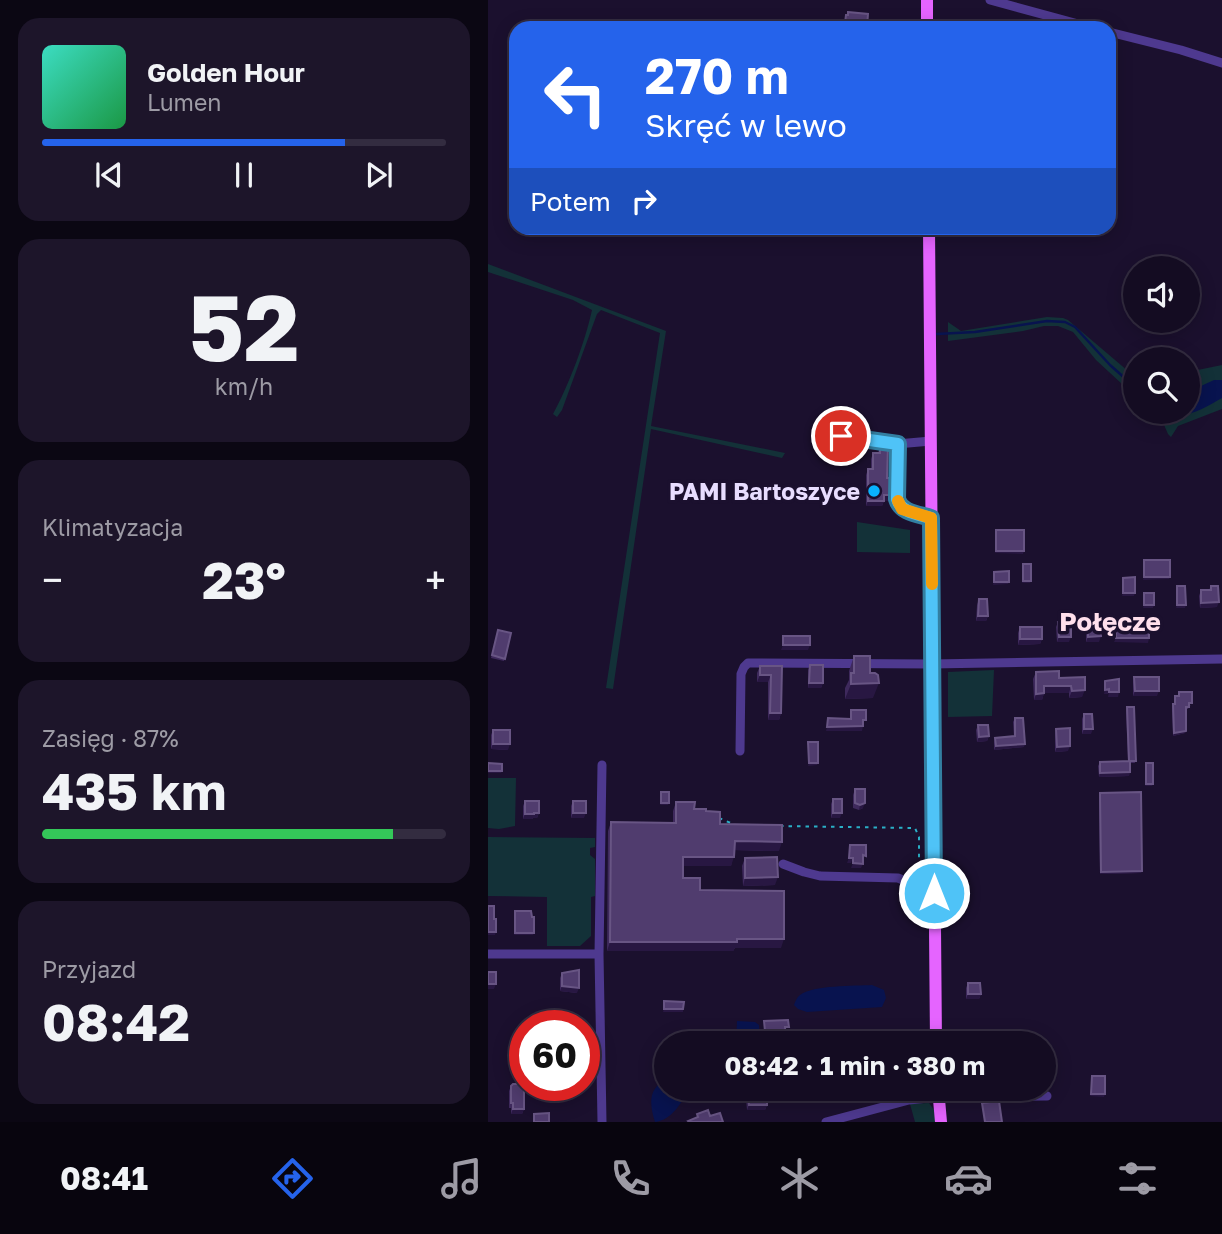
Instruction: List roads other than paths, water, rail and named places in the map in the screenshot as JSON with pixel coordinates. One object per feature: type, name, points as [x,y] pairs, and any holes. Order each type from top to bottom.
[{"type":"main road","points":[[927,0],[927,21]]},
{"type":"main road","points":[[929,235],[936,1031]]},
{"type":"main road","points":[[939,1101],[941,1122]]},
{"type":"street","points":[[990,0],[1067,21]]},
{"type":"street","points":[[1116,34],[1222,63]]},
{"type":"street","points":[[841,436],[898,444],[931,441]]},
{"type":"street","points":[[898,444],[898,504],[909,512],[931,518]]},
{"type":"street","points":[[740,751],[741,674],[748,663],[932,664],[1222,659]]},
{"type":"street","points":[[602,765],[599,954],[602,1122]]},
{"type":"street","points":[[783,864],[820,876],[898,878],[934,893]]},
{"type":"street","points":[[488,954],[599,954]]},
{"type":"street","points":[[826,1122],[905,1101]]},
{"type":"waterway","points":[[937,334],[975,332],[1047,321],[1065,322],[1075,327],[1123,376]]},
{"type":"place","name":"PAMI Bartoszyce","points":[[874,491]]},
{"type":"district","name":"Połęcze","points":[[1110,621]]}]
